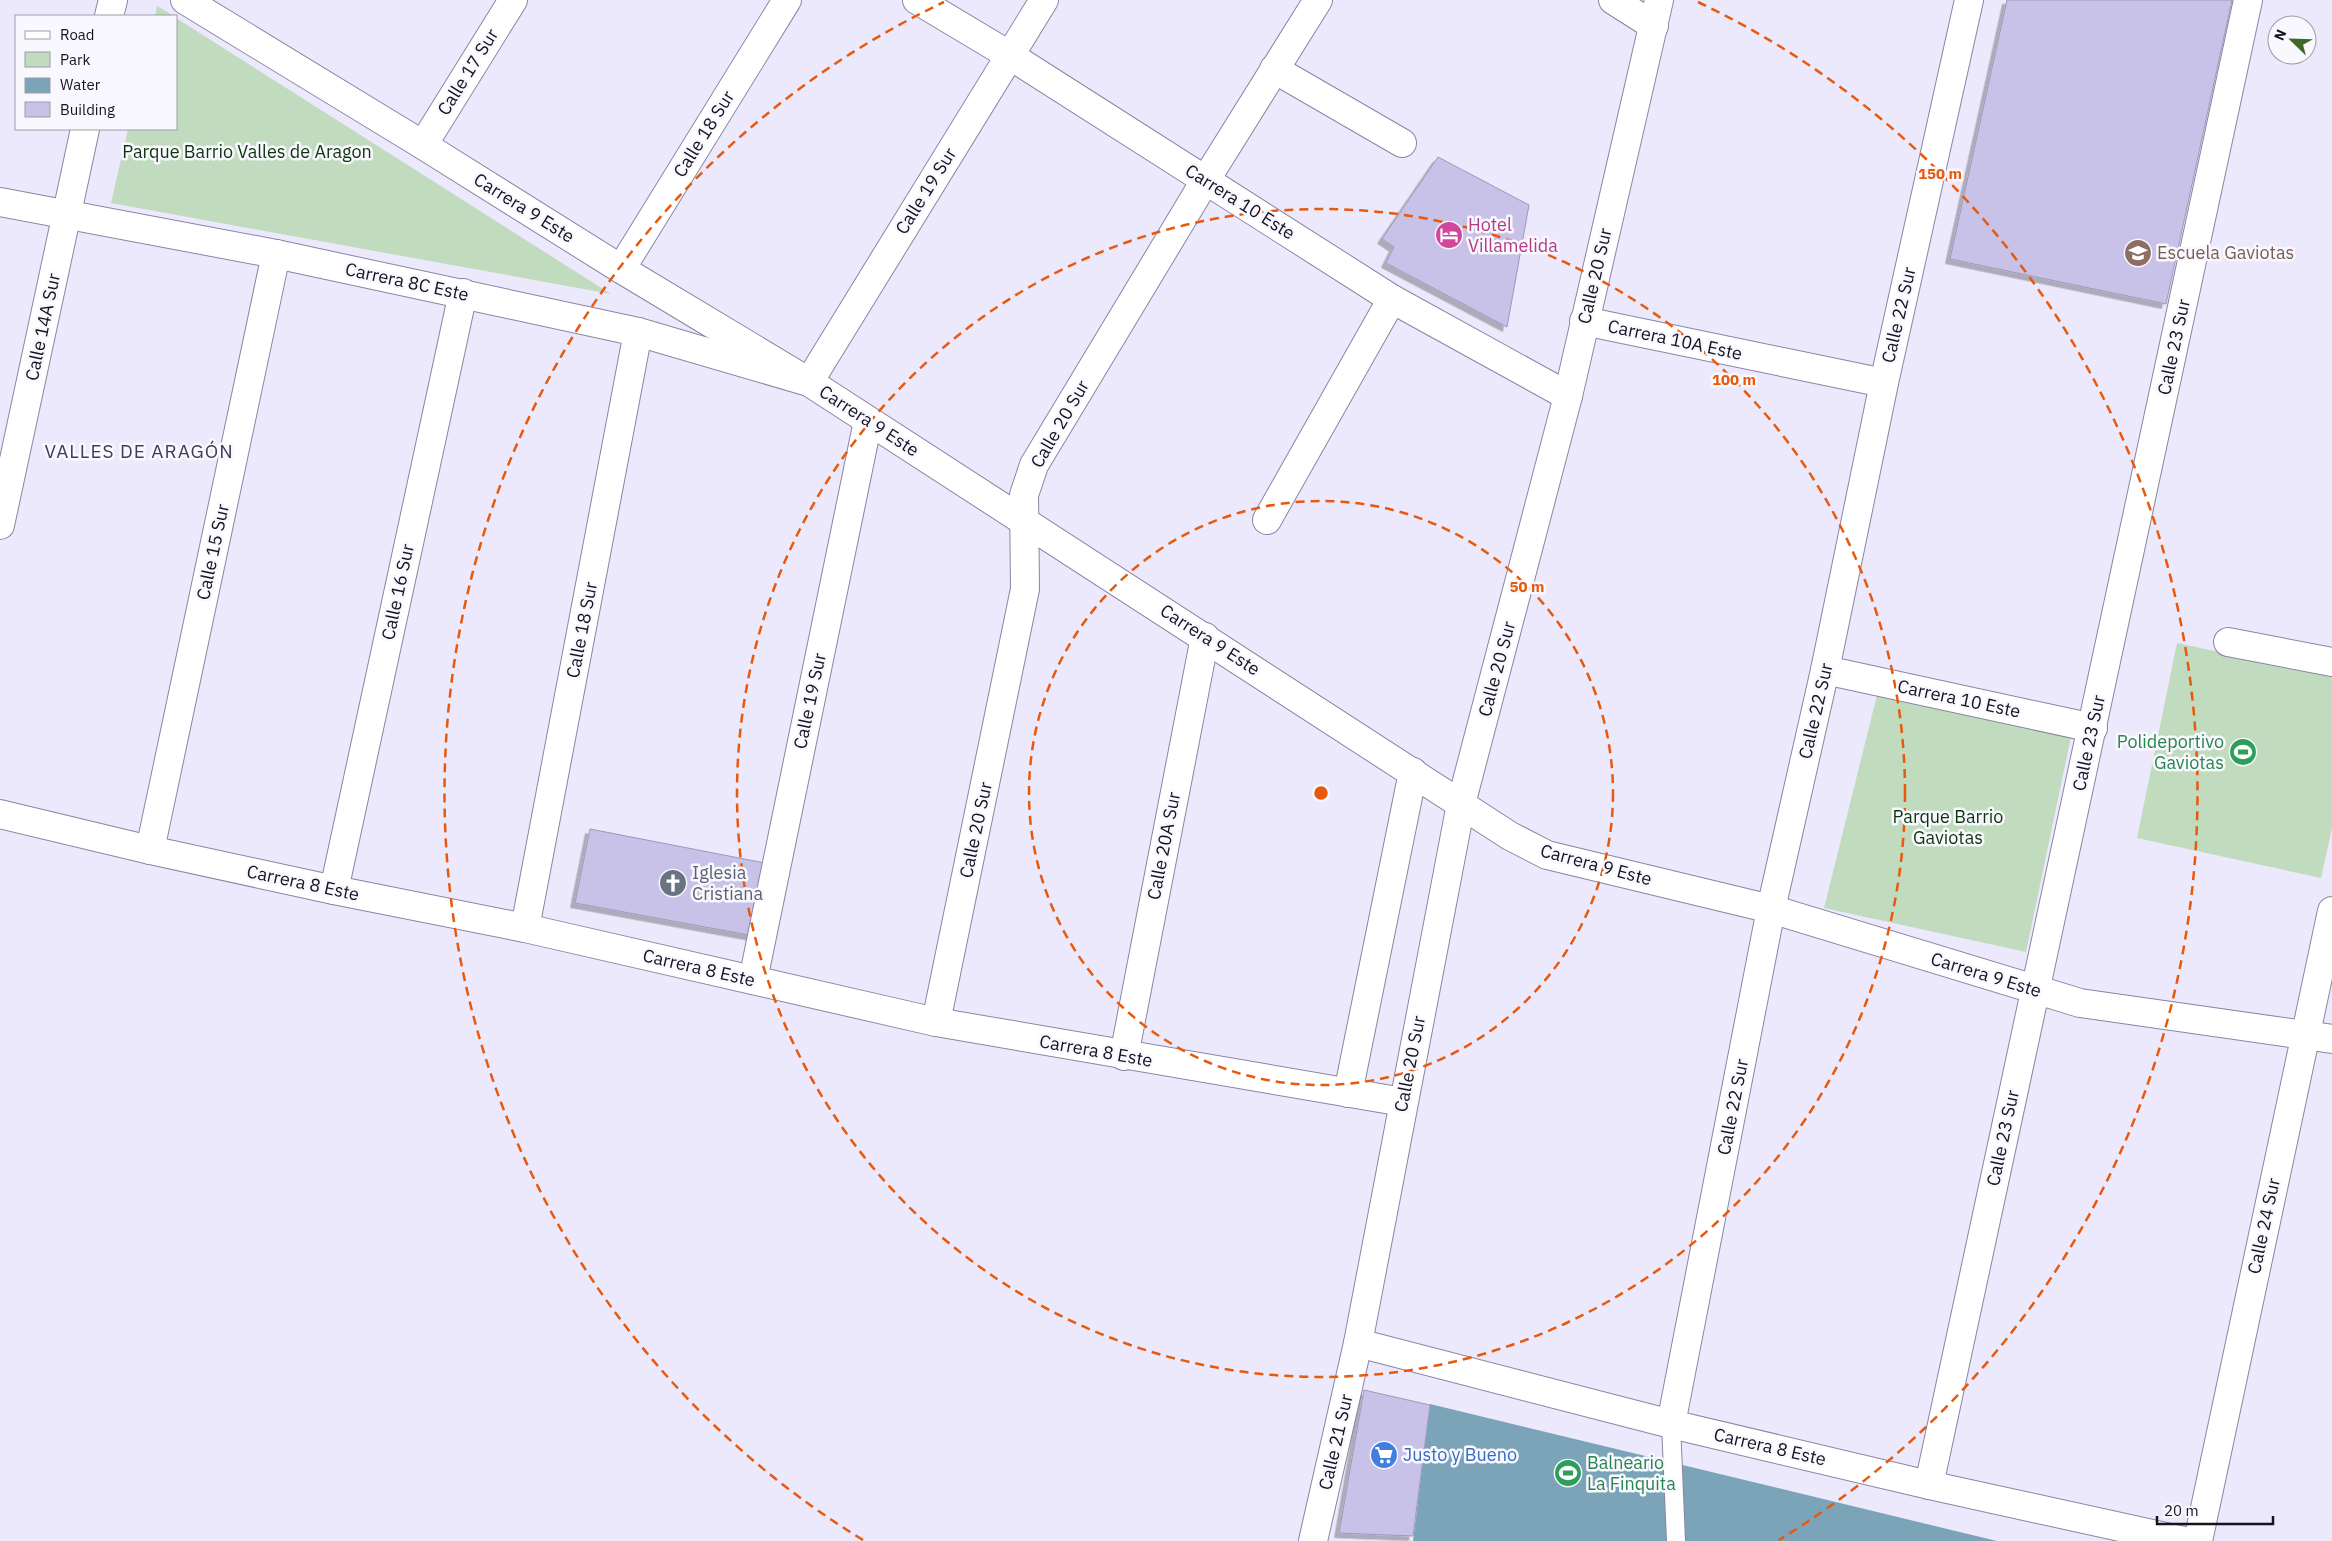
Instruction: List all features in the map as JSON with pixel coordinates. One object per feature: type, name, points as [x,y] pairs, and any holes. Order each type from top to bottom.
[{"type":"street","points":[[109,15],[113,0]]},
{"type":"street","name":"Carrera 9 Este","points":[[185,0],[423,144],[621,269],[809,382],[1510,836],[1547,855],[1771,909],[2080,1003],[2332,1039]]},
{"type":"street","name":"Calle 17 Sur","points":[[423,144],[514,0]]},
{"type":"street","name":"Calle 18 Sur","points":[[621,269],[787,0]]},
{"type":"street","name":"Carrera 10 Este","points":[[917,0],[1009,55],[1392,299],[1568,396]]},
{"type":"street","name":"Calle 19 Sur","points":[[809,382],[1044,0]]},
{"type":"street","name":"Calle 20 Sur","points":[[936,1022],[1025,589],[1024,495],[1034,465],[1205,180],[1318,0]]},
{"type":"street","points":[[1613,0],[1657,13]]},
{"type":"street","name":"Calle 22 Sur","points":[[1672,1424],[1771,909],[1825,670],[1884,383],[1969,0]]},
{"type":"street","name":"Calle 23 Sur","points":[[1929,1485],[2248,0]]},
{"type":"street","name":"Calle 20 Sur","points":[[1358,1343],[1462,804],[1568,396],[1657,13]]},
{"type":"street","points":[[1274,70],[1402,143]]},
{"type":"street","name":"Calle 14A Sur","points":[[0,525],[85,130]]},
{"type":"street","name":"Carrera 8C Este","points":[[0,202],[276,254],[638,332],[809,382]]},
{"type":"street","name":"Calle 15 Sur","points":[[150,850],[276,254]]},
{"type":"street","name":"Calle 16 Sur","points":[[334,890],[462,293]]},
{"type":"street","points":[[1267,520],[1392,299]]},
{"type":"street","name":"Carrera 10A Este","points":[[1584,321],[1884,383]]},
{"type":"street","name":"Calle 18 Sur","points":[[525,928],[638,332]]},
{"type":"street","name":"Calle 19 Sur","points":[[753,980],[868,421]]},
{"type":"street","name":"Calle 20A Sur","points":[[1124,1056],[1205,637]]},
{"type":"street","points":[[2228,642],[2332,662]]},
{"type":"street","name":"Carrera 10 Este","points":[[1825,670],[2092,728]]},
{"type":"street","points":[[1348,1093],[1413,772]]},
{"type":"street","name":"Carrera 8 Este","points":[[0,814],[150,850],[334,890],[525,928],[936,1022],[1124,1056],[1403,1102]]},
{"type":"street","name":"Calle 24 Sur","points":[[2198,1541],[2304,1035],[2332,911]]},
{"type":"street","name":"Carrera 8 Este","points":[[1358,1343],[1672,1424],[1929,1485],[2184,1541]]},
{"type":"street","name":"Calle 21 Sur","points":[[1314,1541],[1358,1343]]},
{"type":"lane","points":[[1672,1424],[1676,1541]]},
{"type":"green space","points":[[157,6],[172,15],[155,15]]},
{"type":"green space","name":"Parque Barrio Valles de Aragon","points":[[178,19],[611,294],[111,203],[128,130],[178,130]]},
{"type":"green space","name":"Polideportivo Gaviotas","points":[[2177,643],[2332,676],[2332,828],[2321,878],[2137,838]]},
{"type":"green space","name":"Parque Barrio Gaviotas","points":[[1879,687],[2072,732],[2026,952],[1824,908]]},
{"type":"water","name":"Balneario La Finquita","points":[[1430,1404],[1997,1541],[1413,1541]]},
{"type":"building","points":[[2007,0],[2232,0],[2166,304],[1950,259]]},
{"type":"building","name":"Hotel Villamelida","points":[[1438,157],[1529,205],[1507,327],[1386,263],[1394,247],[1382,239]]},
{"type":"building","name":"Iglesia Cristiana","points":[[590,829],[770,864],[754,936],[575,903]]},
{"type":"building","points":[[1364,1390],[1430,1405],[1413,1536],[1339,1533]]},
{"type":"place","name":"Hotel Villamelida","points":[[1449,235]]},
{"type":"place","name":"Escuela Gaviotas","points":[[2138,253]]},
{"type":"place","name":"Polideportivo Gaviotas","points":[[2243,752]]},
{"type":"place","name":"Iglesia Cristiana","points":[[673,883]]},
{"type":"place","name":"Justo y Bueno","points":[[1384,1455]]},
{"type":"place","name":"Balneario La Finquita","points":[[1568,1473]]},
{"type":"district","name":"VALLES DE ARAGÓN","points":[[139,451]]}]
